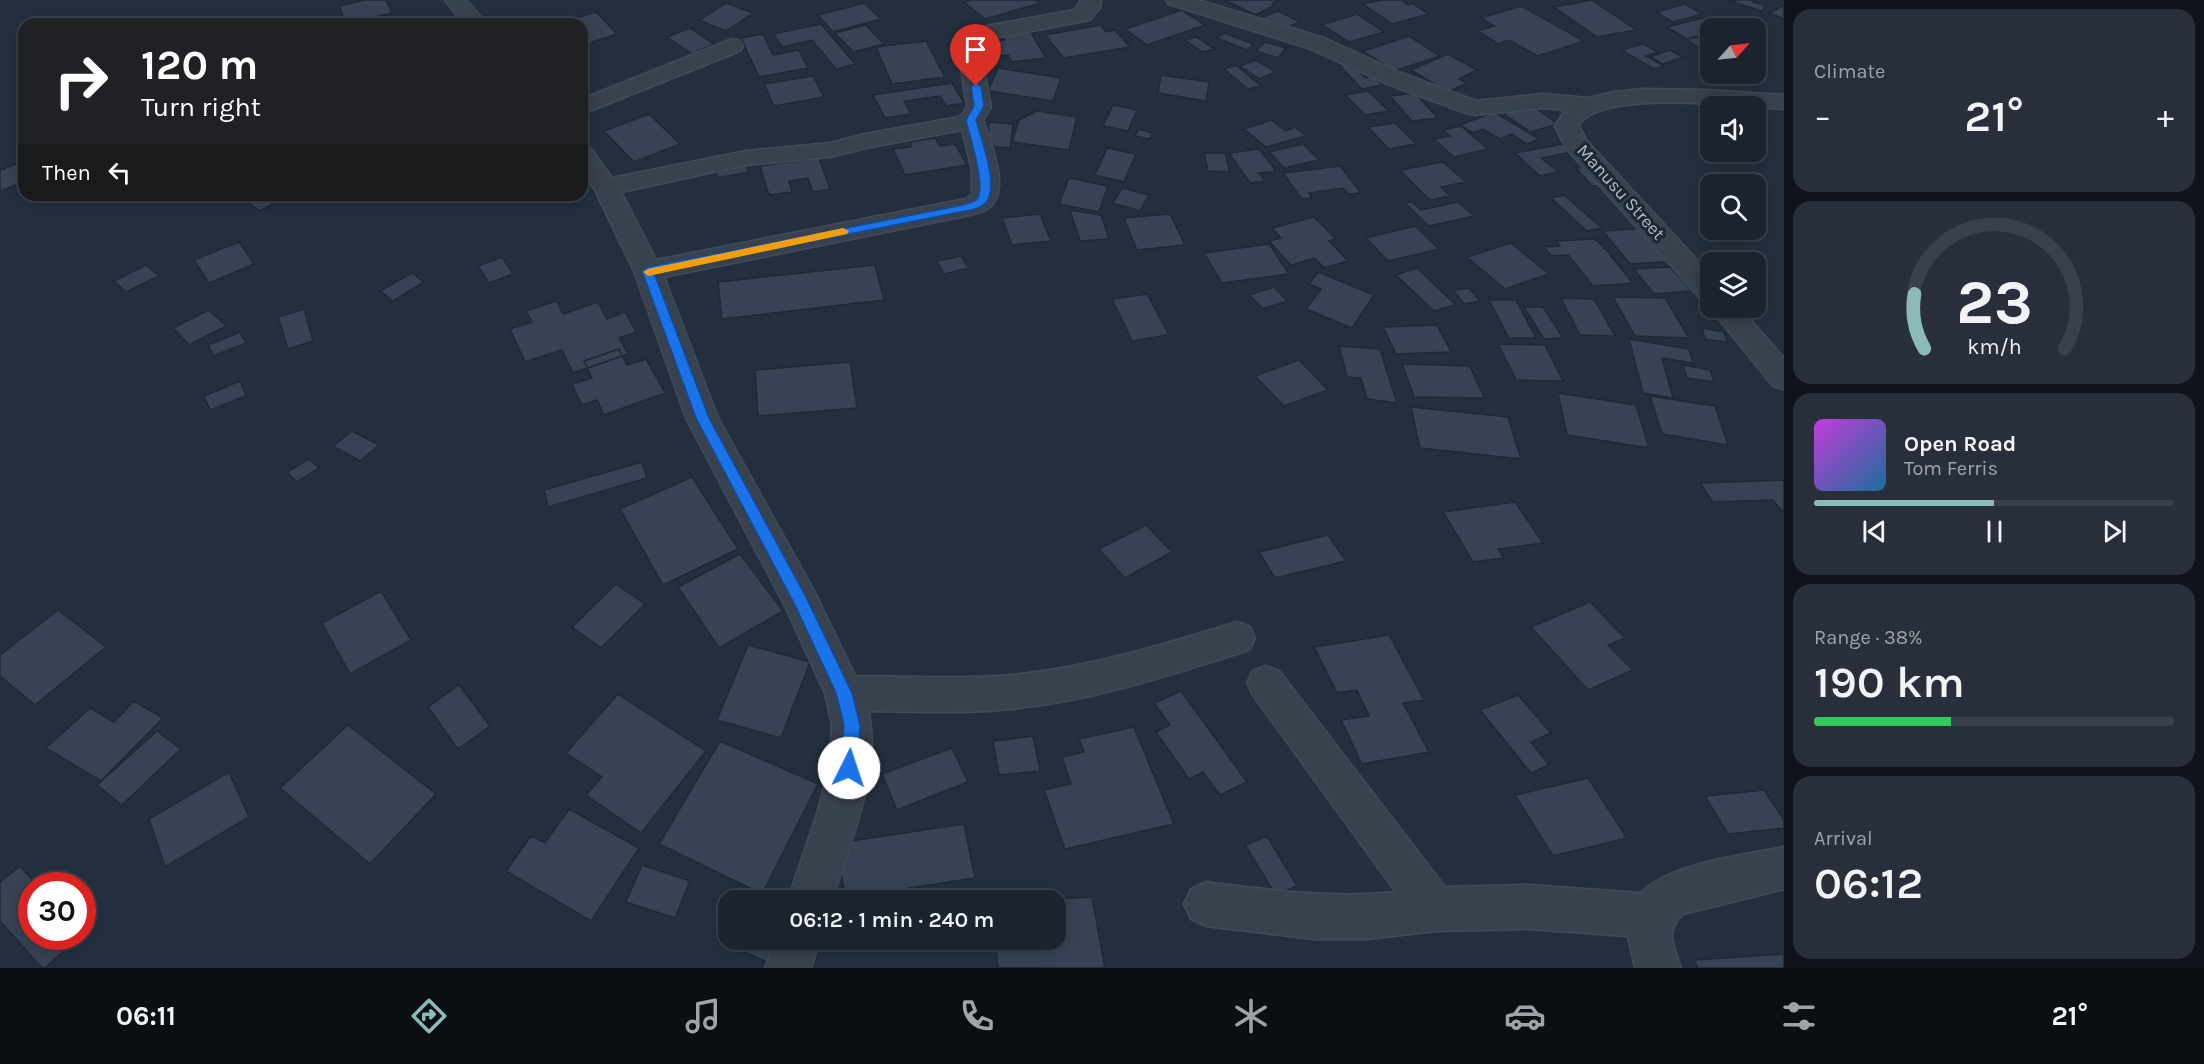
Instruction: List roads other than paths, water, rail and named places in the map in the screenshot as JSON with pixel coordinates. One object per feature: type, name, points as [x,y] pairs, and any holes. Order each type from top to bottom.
[{"type":"street","points":[[455,0],[471,18]]},
{"type":"street","points":[[606,187],[746,158],[830,150],[971,120],[979,106],[969,43],[971,38],[983,33],[1082,15],[1089,8],[1091,0]]},
{"type":"street","points":[[1176,0],[1316,43],[1393,78],[1474,108],[1543,101],[1588,105],[1612,99],[1660,96],[1784,102]]},
{"type":"street","points":[[588,105],[732,46]]},
{"type":"street","name":"Manusu Street","points":[[1588,105],[1573,114],[1568,126],[1575,143],[1700,280]]},
{"type":"street","points":[[648,271],[960,209],[980,202],[987,192],[985,174],[971,120]]},
{"type":"street","points":[[588,162],[606,187],[648,271],[702,418],[801,602],[844,693],[852,725],[849,768],[839,811],[813,890]]},
{"type":"street","points":[[1733,318],[1784,378]]},
{"type":"street","points":[[844,693],[987,694],[1055,686],[1151,664],[1237,638]]},
{"type":"street","points":[[1266,683],[1435,909]]},
{"type":"street","points":[[1658,968],[1648,935],[1651,916],[1663,900],[1684,890],[1784,868]]},
{"type":"street","points":[[1206,904],[1315,917],[1367,916],[1435,909],[1529,907],[1651,916]]},
{"type":"street","points":[[788,968],[794,950]]}]
